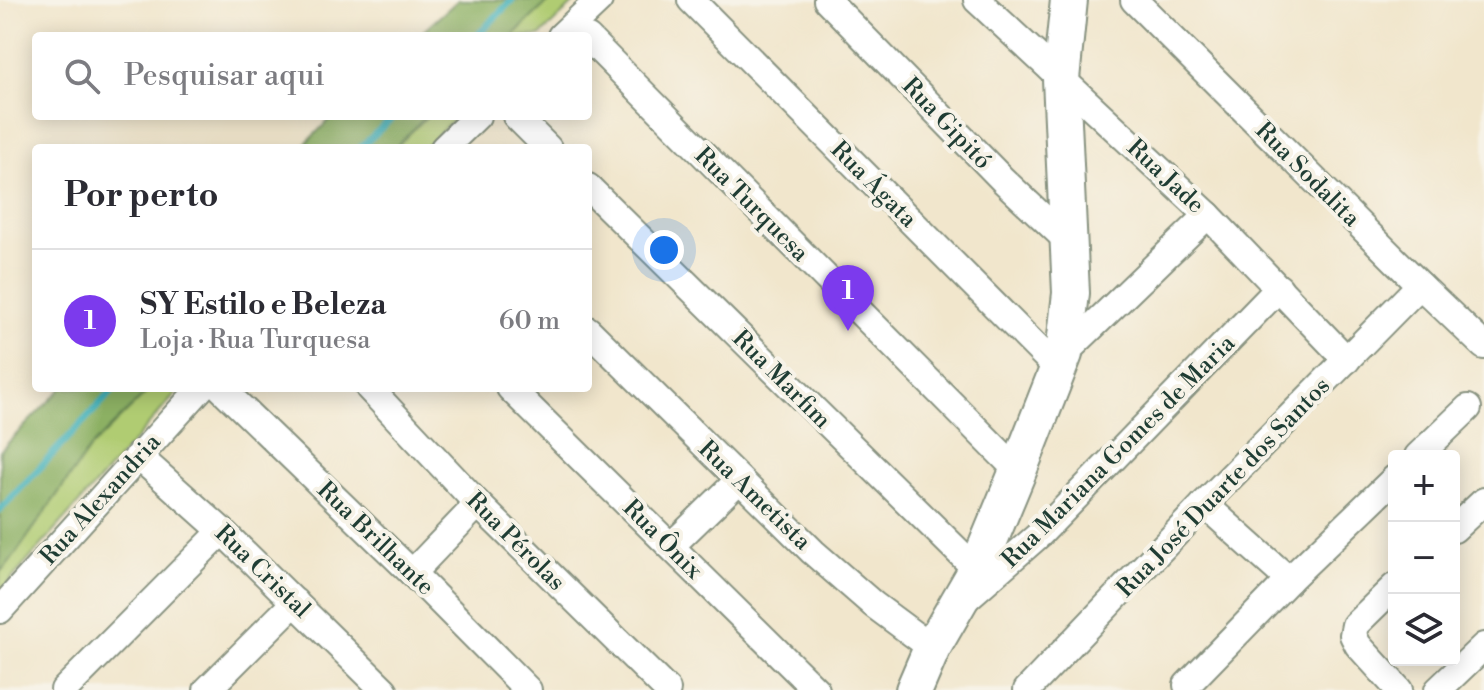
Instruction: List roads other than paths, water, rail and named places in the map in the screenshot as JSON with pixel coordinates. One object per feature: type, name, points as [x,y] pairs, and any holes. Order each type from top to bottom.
[{"type":"main road","points":[[914,690],[932,648],[977,570],[1060,361],[1071,293],[1061,79],[1069,0]]},
{"type":"street","points":[[578,32],[599,0]]},
{"type":"street","name":"Rua Ágata","points":[[691,0],[1060,361]]},
{"type":"street","name":"Rua Gipitó","points":[[827,0],[1003,180],[1070,243]]},
{"type":"street","name":"Rua Jade","points":[[977,0],[1208,215],[1347,360]]},
{"type":"street","name":"Rua Sodalita","points":[[1134,0],[1484,346]]},
{"type":"street","name":"Rua Turquesa","points":[[592,48],[1018,471]]},
{"type":"street","points":[[448,144],[473,120]]},
{"type":"street","points":[[520,120],[544,144]]},
{"type":"street","name":"Rua Marfim","points":[[592,191],[977,570]]},
{"type":"street","points":[[1060,361],[1208,215]]},
{"type":"street","name":"Rua José Duarte dos Santos","points":[[1027,690],[1204,504],[1420,285]]},
{"type":"street","name":"Rua Mariana Gomes de Maria","points":[[954,610],[1040,534],[1279,288]]},
{"type":"street","name":"Rua Ametista","points":[[592,334],[813,552],[874,605],[932,648]]},
{"type":"street","name":"Rua Alexandria","points":[[0,610],[197,392]]},
{"type":"street","name":"Rua Brilhante","points":[[225,392],[528,690]]},
{"type":"street","name":"Rua Pérolas","points":[[373,392],[478,504],[667,690]]},
{"type":"street","name":"Rua Ônix","points":[[514,392],[816,690]]},
{"type":"street","points":[[1424,450],[1468,408]]},
{"type":"street","name":"Rua Cristal","points":[[138,456],[295,602],[356,681],[384,690]]},
{"type":"street","points":[[671,546],[739,480]]},
{"type":"street","points":[[1187,685],[1289,580],[1388,485]]},
{"type":"street","points":[[1460,523],[1484,501]]},
{"type":"street","points":[[412,573],[478,504]]},
{"type":"street","points":[[1204,504],[1289,580]]},
{"type":"street","points":[[64,690],[222,531]]},
{"type":"street","points":[[1388,593],[1355,625],[1353,635],[1358,645],[1399,690]]},
{"type":"street","points":[[207,690],[295,602]]},
{"type":"street","points":[[1438,690],[1484,646]]},
{"type":"waterway","points":[[481,32],[512,0]]},
{"type":"waterway","points":[[364,144],[390,120]]},
{"type":"waterway","points":[[0,510],[111,392]]},
{"type":"place","name":"SY Estilo e Beleza","points":[[848,331]]}]
